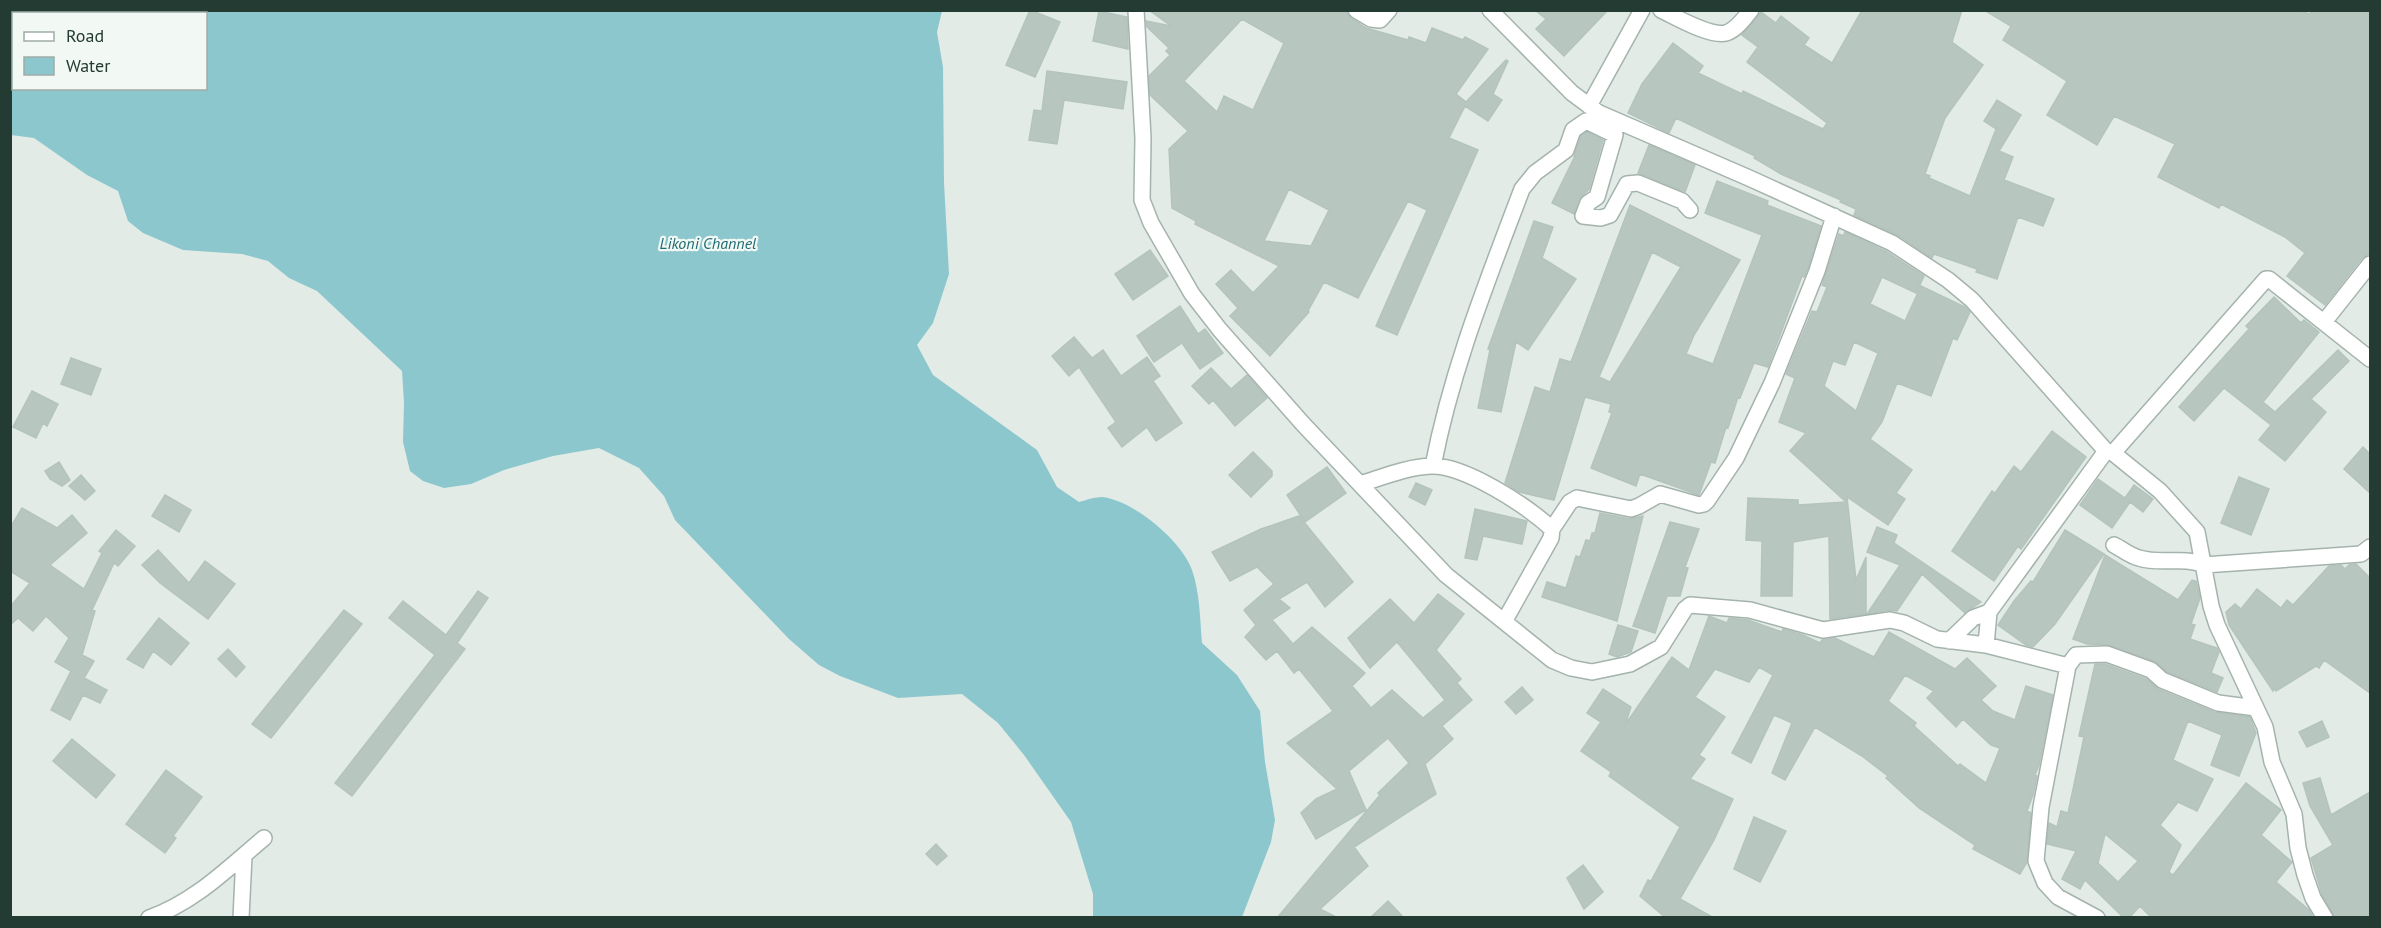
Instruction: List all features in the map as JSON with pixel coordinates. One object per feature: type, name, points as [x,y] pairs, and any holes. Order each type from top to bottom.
[{"type":"street","points":[[1136,10],[1143,138],[1141,182],[1145,210],[1192,294],[1220,330],[1303,424],[1446,575],[1505,620],[1552,660],[1571,668],[1592,672],[1621,667],[1655,652],[1690,605],[1750,610],[1823,630],[1890,620],[1904,623],[1937,639],[1986,645],[2068,666]]},
{"type":"street","points":[[1356,10],[1371,19],[1380,20],[1389,10]]},
{"type":"street","points":[[1490,10],[1572,93],[1599,113],[1892,243],[1959,289],[2109,452],[2160,491],[2191,522],[2201,542],[2211,606],[2217,625],[2265,727],[2272,762],[2294,814],[2298,848],[2305,875],[2313,898],[2325,918]]},
{"type":"street","points":[[1589,106],[1642,10]]},
{"type":"street","points":[[1661,10],[1712,32],[1725,33],[1740,24],[1751,10]]},
{"type":"street","points":[[1611,118],[1615,135],[1597,197],[1588,203],[1583,216],[1601,218],[1610,215],[1627,184],[1632,182],[1682,201],[1690,210]]},
{"type":"street","points":[[1433,466],[1446,406],[1470,326],[1522,189],[1534,173],[1566,150],[1573,130],[1586,121],[1615,135]]},
{"type":"street","points":[[1505,620],[1551,538],[1552,528],[1570,502],[1577,498],[1624,509],[1639,506],[1660,494],[1699,505],[1707,501],[1736,458],[1772,383],[1817,271],[1834,216]]},
{"type":"street","points":[[2324,322],[2370,264]]},
{"type":"street","points":[[1986,645],[1989,612],[2109,452],[2266,279],[2269,279],[2370,359]]},
{"type":"street","points":[[1360,484],[1415,468],[1433,466],[1476,478],[1540,517],[1552,528]]},
{"type":"street","points":[[2114,545],[2138,558],[2160,562],[2185,560],[2204,565],[2361,554],[2370,547]]},
{"type":"street","points":[[1948,641],[1973,618],[1989,612]]},
{"type":"street","points":[[2097,918],[2058,897],[2045,883],[2037,861],[2041,807],[2068,666],[2076,655],[2107,654],[2151,670],[2162,680],[2218,703],[2256,708]]},
{"type":"street","points":[[149,918],[166,912],[198,893],[264,838]]},
{"type":"street","points":[[241,918],[244,856]]},
{"type":"water","name":"Likoni Channel","points":[[10,11],[942,11],[937,32],[943,67],[944,183],[949,274],[933,323],[917,345],[933,375],[1037,450],[1057,487],[1079,502],[1102,497],[1128,506],[1155,524],[1187,559],[1197,588],[1202,643],[1237,675],[1260,711],[1265,762],[1275,820],[1271,842],[1242,917],[1093,917],[1093,894],[1071,822],[1024,755],[998,723],[962,694],[898,698],[840,676],[819,665],[789,639],[675,520],[664,496],[639,468],[599,448],[553,456],[504,470],[471,484],[444,488],[423,481],[410,471],[403,442],[402,371],[317,291],[289,278],[268,261],[242,254],[183,250],[143,233],[128,221],[118,191],[87,175],[34,138],[11,135]]},
{"type":"building","points":[[1030,10],[1060,22],[1035,77],[1006,65]]},
{"type":"building","points":[[1149,10],[1346,10],[1351,18],[1366,28],[1426,43],[1432,28],[1463,40],[1465,37],[1488,49],[1456,94],[1466,102],[1506,60],[1508,61],[1493,94],[1502,100],[1488,121],[1465,106],[1449,138],[1478,150],[1397,335],[1376,326],[1427,210],[1408,201],[1358,298],[1324,282],[1309,312],[1270,356],[1230,316],[1238,308],[1216,284],[1231,270],[1253,293],[1279,266],[1195,224],[1196,221],[1172,208],[1169,149],[1188,131],[1150,95],[1149,76],[1170,55],[1166,51],[1169,48],[1147,27],[1146,21],[1171,26]],"holes":[[[1242,19],[1284,43],[1253,110],[1224,96],[1217,112],[1184,81]],[[1289,189],[1329,210],[1311,246],[1264,241]]]},
{"type":"building","points":[[1535,10],[1608,10],[1564,56],[1536,29],[1546,19]]},
{"type":"building","points":[[1862,10],[1962,10],[1952,42],[1983,65],[1945,118],[1925,174],[1930,176],[1929,178],[1970,196],[1996,129],[1984,121],[1997,100],[2021,115],[1999,151],[2013,157],[2004,180],[2054,199],[2043,226],[2018,217],[1997,279],[1976,272],[1977,269],[1934,254],[1932,258],[1896,234],[1854,215],[1856,209],[1840,202],[1841,200],[1781,174],[1754,158],[1755,156],[1676,118],[1669,133],[1628,113],[1642,84],[1673,43],[1703,66],[1698,73],[1742,94],[1743,91],[1823,129],[1827,123],[1747,62],[1758,47],[1742,35],[1761,12],[1776,23],[1781,16],[1809,38],[1804,45],[1832,63]]},
{"type":"building","points":[[1984,10],[2297,10],[2310,14],[2311,10],[2370,10],[2370,253],[2362,258],[2325,305],[2287,276],[2305,253],[2285,237],[2221,204],[2219,208],[2158,177],[2175,144],[2114,116],[2097,145],[2047,115],[2067,81],[2003,40],[2011,26]]},
{"type":"building","points":[[1099,11],[1127,17],[1128,49],[1093,41]]},
{"type":"building","points":[[1047,71],[1127,82],[1123,109],[1064,100],[1057,144],[1029,140],[1034,110],[1042,111]]},
{"type":"building","points":[[1587,132],[1603,140],[1589,189],[1579,199],[1574,214],[1552,203],[1575,156],[1581,136]]},
{"type":"building","points":[[1649,145],[1695,165],[1685,192],[1638,173]]},
{"type":"building","points":[[1717,181],[1768,201],[1767,205],[1821,226],[1808,268],[1804,277],[1802,276],[1768,367],[1754,363],[1740,398],[1738,397],[1728,428],[1726,427],[1715,463],[1711,462],[1699,495],[1640,474],[1636,486],[1591,468],[1612,413],[1609,412],[1611,404],[1585,397],[1554,500],[1519,492],[1505,483],[1535,387],[1550,392],[1560,359],[1571,362],[1630,205],[1740,260],[1694,335],[1686,354],[1713,364],[1762,235],[1705,213]],"holes":[[[1652,252],[1681,267],[1610,382],[1599,377]]]},
{"type":"building","points":[[1534,221],[1553,227],[1542,258],[1576,279],[1528,350],[1516,342],[1501,412],[1478,408],[1490,350],[1488,349]]},
{"type":"building","points":[[1845,232],[1887,252],[1924,276],[1916,293],[1882,277],[1870,304],[1905,321],[1921,286],[1965,307],[1970,312],[1957,340],[1953,338],[1931,396],[1897,383],[1882,422],[1870,439],[1912,470],[1896,493],[1905,499],[1888,525],[1847,497],[1856,580],[1866,557],[1866,614],[1830,619],[1829,536],[1793,542],[1792,596],[1761,596],[1762,541],[1746,540],[1748,498],[1798,500],[1798,505],[1846,502],[1790,451],[1806,433],[1779,422],[1795,378],[1786,374],[1812,311],[1817,312],[1827,287],[1822,285],[1839,234],[1843,236]],"holes":[[[1854,342],[1878,353],[1856,411],[1824,386],[1833,361],[1845,365]]]},
{"type":"building","points":[[1150,250],[1168,276],[1133,300],[1115,274]]},
{"type":"building","points":[[2274,297],[2301,323],[2304,320],[2319,332],[2263,402],[2275,412],[2338,350],[2349,361],[2311,399],[2326,412],[2285,461],[2259,440],[2271,425],[2224,388],[2194,421],[2179,407],[2249,329],[2246,326]]},
{"type":"building","points":[[1180,306],[1198,334],[1205,329],[1223,353],[1200,369],[1182,343],[1154,362],[1137,336]]},
{"type":"building","points":[[1074,337],[1092,358],[1103,350],[1121,376],[1147,357],[1160,376],[1153,381],[1182,423],[1156,441],[1147,427],[1122,447],[1108,428],[1116,422],[1079,367],[1069,376],[1052,356]]},
{"type":"building","points":[[71,358],[101,369],[91,395],[61,384]]},
{"type":"building","points":[[1211,368],[1231,389],[1247,375],[1267,398],[1235,426],[1213,400],[1209,404],[1192,386]]},
{"type":"building","points":[[32,391],[58,404],[47,426],[43,423],[36,438],[13,427]]},
{"type":"building","points":[[2052,431],[2086,457],[2021,549],[2018,546],[1994,581],[1952,551],[1992,491],[1995,493],[2014,466],[2021,472]]},
{"type":"building","points":[[2363,447],[2370,454],[2370,493],[2344,469]]},
{"type":"building","points":[[1253,452],[1272,471],[1272,476],[1251,497],[1229,475]]},
{"type":"building","points":[[59,462],[70,480],[62,486],[50,479],[45,471]]},
{"type":"building","points":[[1327,467],[1346,493],[1305,522],[1287,495]]},
{"type":"building","points":[[81,475],[95,491],[85,500],[69,486]]},
{"type":"building","points":[[2239,477],[2269,489],[2251,535],[2221,523]]},
{"type":"building","points":[[2098,479],[2125,498],[2134,485],[2153,499],[2143,512],[2130,502],[2112,528],[2080,505]]},
{"type":"building","points":[[1416,483],[1432,490],[1425,505],[1409,497]]},
{"type":"building","points":[[165,495],[191,510],[179,532],[152,516]]},
{"type":"building","points":[[22,508],[57,528],[72,515],[87,533],[50,565],[84,589],[102,553],[99,551],[116,530],[135,546],[118,566],[114,563],[92,610],[95,611],[82,655],[94,661],[84,678],[107,690],[100,703],[83,695],[70,720],[51,710],[71,671],[55,662],[69,638],[46,616],[33,631],[18,618],[10,625],[10,607],[30,583],[10,571],[10,528]]},
{"type":"building","points":[[1475,509],[1527,521],[1522,544],[1483,536],[1477,560],[1465,558]]},
{"type":"building","points":[[1600,513],[1630,519],[1643,516],[1617,621],[1542,597],[1547,582],[1566,588],[1576,556],[1580,557],[1586,540],[1590,541],[1592,533],[1595,533]]},
{"type":"building","points":[[1299,516],[1353,582],[1325,607],[1307,582],[1279,599],[1290,608],[1272,620],[1293,644],[1312,627],[1365,673],[1352,686],[1371,708],[1392,690],[1423,718],[1445,700],[1397,642],[1370,668],[1348,638],[1390,599],[1414,623],[1438,594],[1464,614],[1436,650],[1461,679],[1457,683],[1472,700],[1442,726],[1453,739],[1425,764],[1436,794],[1354,847],[1368,866],[1320,909],[1338,918],[1277,918],[1380,795],[1378,793],[1409,763],[1388,738],[1349,771],[1366,810],[1316,839],[1301,813],[1316,799],[1337,789],[1287,743],[1333,711],[1299,669],[1294,673],[1277,651],[1266,660],[1245,637],[1256,625],[1244,610],[1274,584],[1257,567],[1230,581],[1212,552],[1261,529]]},
{"type":"building","points":[[1670,522],[1699,529],[1685,567],[1688,568],[1680,596],[1667,596],[1655,633],[1633,626]]},
{"type":"building","points":[[1877,527],[1897,535],[1894,543],[1981,602],[1965,613],[1922,574],[1897,611],[1867,614],[1900,565],[1867,552]]},
{"type":"building","points":[[2065,530],[2104,554],[2055,624],[2033,647],[2026,645],[1998,625],[2014,601],[2031,581],[2033,582]]},
{"type":"building","points":[[158,550],[189,583],[205,561],[235,584],[208,619],[160,583],[142,565]]},
{"type":"building","points":[[2105,555],[2178,600],[2192,580],[2196,581],[2200,598],[2191,624],[2195,625],[2190,639],[2217,648],[2219,652],[2211,673],[2223,678],[2217,692],[2167,672],[2154,661],[2110,645],[2087,644],[2073,639]]},
{"type":"building","points":[[2356,564],[2370,578],[2370,693],[2324,660],[2319,668],[2316,666],[2276,691],[2274,688],[2273,691],[2229,625],[2226,612],[2235,604],[2241,609],[2257,589],[2281,608],[2287,600],[2293,605],[2329,566],[2341,565],[2345,569],[2349,565]]},
{"type":"building","points":[[478,591],[488,598],[457,643],[465,649],[352,796],[335,783],[435,655],[389,618],[403,601],[446,635]]},
{"type":"building","points":[[344,610],[362,624],[271,738],[252,724]]},
{"type":"building","points":[[1709,616],[1727,623],[1729,618],[1748,620],[1782,632],[1783,629],[1803,635],[1820,643],[1822,640],[1835,638],[1874,657],[1889,632],[1955,669],[1967,658],[1996,686],[1981,700],[1993,711],[2015,720],[2026,686],[2053,695],[2035,775],[2037,776],[2033,795],[2027,811],[2031,813],[2027,862],[2020,874],[1973,849],[1975,845],[1919,808],[1886,778],[1888,776],[1862,756],[1815,727],[1785,780],[1772,773],[1792,723],[1774,715],[1751,763],[1732,753],[1773,675],[1759,667],[1749,682],[1715,669],[1695,697],[1725,717],[1699,755],[1705,759],[1690,779],[1733,799],[1714,840],[1680,899],[1714,918],[1666,918],[1640,896],[1648,880],[1651,881],[1680,827],[1609,776],[1611,772],[1581,751],[1601,722],[1587,713],[1603,689],[1631,707],[1625,725],[1672,657],[1689,670]],"holes":[[[1905,675],[1934,691],[1927,698],[1956,727],[1963,719],[1991,745],[2000,748],[1986,783],[1960,764],[1958,766],[1914,726],[1916,723],[1888,701]]]},
{"type":"building","points":[[159,618],[189,643],[171,665],[153,651],[143,668],[127,659]]},
{"type":"building","points":[[1618,625],[1638,631],[1631,652],[1617,657],[1609,654]]},
{"type":"building","points":[[228,649],[245,667],[236,677],[218,659]]},
{"type":"building","points":[[2095,664],[2105,664],[2146,679],[2158,689],[2214,712],[2250,717],[2256,733],[2239,776],[2211,765],[2222,735],[2188,721],[2173,760],[2213,779],[2197,811],[2178,802],[2160,825],[2181,845],[2169,872],[2173,875],[2246,783],[2281,810],[2261,835],[2292,862],[2276,882],[2309,910],[2313,918],[2152,918],[2140,906],[2129,918],[2124,918],[2085,880],[2080,889],[2062,879],[2076,851],[2047,844],[2049,823],[2057,827],[2061,811],[2068,813],[2084,737],[2079,736]],"holes":[[[2105,834],[2138,861],[2118,882],[2098,863]]]},
{"type":"building","points":[[1522,687],[1533,700],[1516,714],[1505,702]]},
{"type":"building","points":[[2322,721],[2329,737],[2307,747],[2299,732]]},
{"type":"building","points":[[72,739],[115,775],[96,798],[53,761]]},
{"type":"building","points":[[166,770],[202,797],[173,836],[176,838],[165,853],[126,824]]},
{"type":"building","points":[[2320,778],[2331,815],[2370,792],[2370,918],[2335,918],[2322,894],[2311,858],[2333,845],[2310,806],[2303,783]]},
{"type":"building","points":[[1754,817],[1786,831],[1760,882],[1734,869]]},
{"type":"building","points":[[936,844],[947,856],[937,865],[926,854]]},
{"type":"building","points":[[1583,865],[1603,892],[1584,909],[1567,878]]},
{"type":"building","points":[[1388,901],[1404,918],[1370,918]]}]
